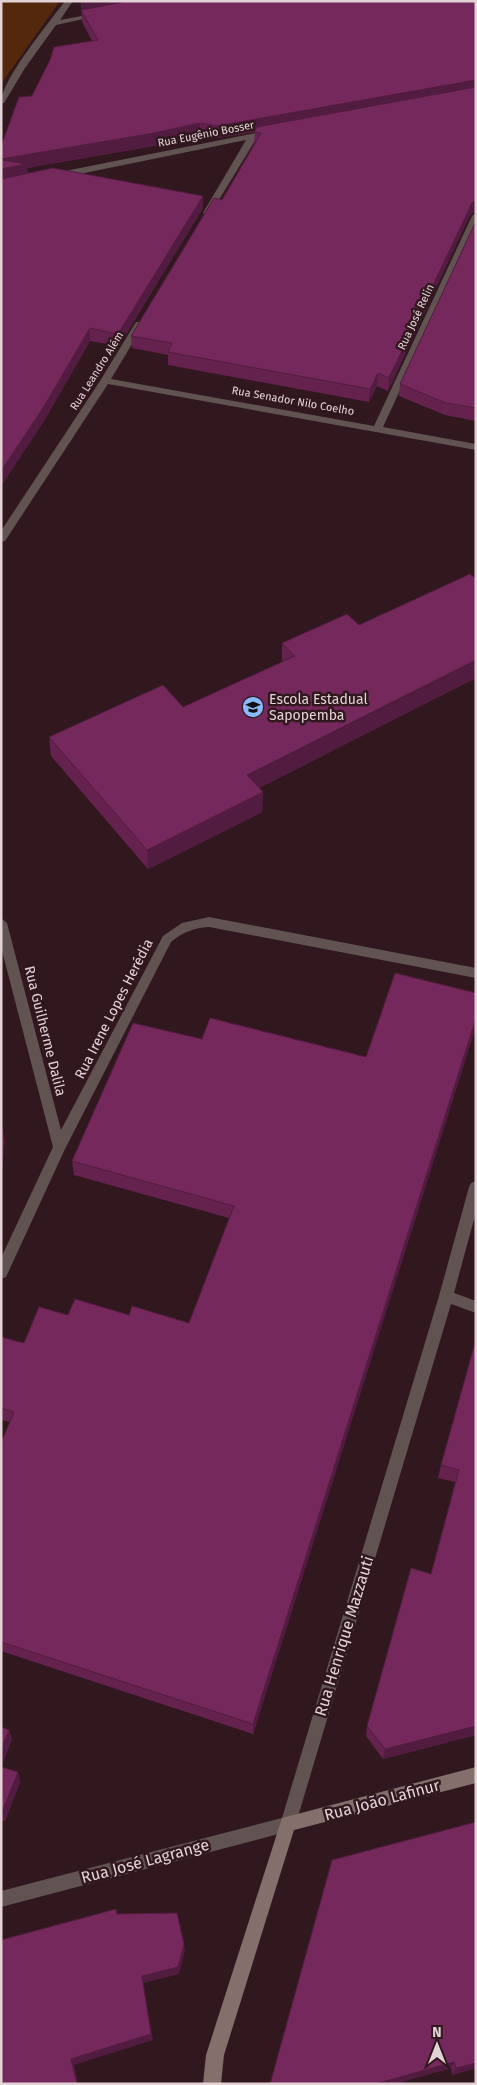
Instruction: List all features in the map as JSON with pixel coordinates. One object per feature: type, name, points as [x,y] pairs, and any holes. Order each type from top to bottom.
[{"type":"street","points":[[1,101],[21,68],[69,1]]},
{"type":"street","points":[[54,23],[110,14]]},
{"type":"street","name":"Rua Eugênio Bosser","points":[[50,178],[282,130]]},
{"type":"street","points":[[202,220],[253,136]]},
{"type":"street","name":"Rua José Relin","points":[[378,428],[476,216]]},
{"type":"street","name":"Rua Leandro Além","points":[[1,539],[105,381],[146,314]]},
{"type":"street","name":"Rua Senador Nilo Coelho","points":[[105,381],[378,428],[476,447]]},
{"type":"street","name":"Rua Irene Lopes Herédia","points":[[1,1272],[59,1147],[167,939],[178,929],[194,923],[209,922],[476,973]]},
{"type":"street","name":"Rua Guilherme Dalila","points":[[1,923],[59,1147]]},
{"type":"street","name":"Rua Henrique Mazzauti","points":[[212,2084],[215,2055],[288,1824],[446,1296],[476,1187]]},
{"type":"street","points":[[446,1296],[476,1307]]},
{"type":"street","name":"Rua João Lafinur","points":[[288,1824],[476,1775]]},
{"type":"street","name":"Rua José Lagrange","points":[[1,1899],[288,1824]]},
{"type":"shaded area","points":[[1,1],[60,1],[1,84]]},
{"type":"building","points":[[128,1],[476,1],[476,80],[217,126],[200,123],[154,133],[1,159],[1,146],[19,97],[32,96],[50,60],[54,47],[98,40],[81,10]]},
{"type":"building","points":[[476,87],[476,200],[472,203],[389,378],[378,373],[370,389],[168,352],[172,343],[131,336],[214,198],[222,200],[261,133],[254,132],[257,127]]},
{"type":"building","points":[[1,160],[27,164],[1,169]]},
{"type":"building","points":[[53,168],[203,196],[118,334],[90,328],[43,408],[1,471],[1,179]]},
{"type":"building","points":[[476,221],[476,408],[446,403],[400,384]]},
{"type":"building","points":[[470,574],[476,579],[476,660],[247,775],[263,792],[147,850],[49,737],[163,685],[183,707],[295,656],[282,643],[347,614],[359,625]]},
{"type":"building","points":[[395,973],[476,993],[476,1018],[253,1724],[1,1642],[1,1443],[14,1412],[1,1408],[1,1337],[24,1343],[39,1307],[68,1315],[75,1299],[129,1315],[132,1306],[189,1323],[234,1206],[72,1161],[133,1023],[202,1039],[210,1018],[366,1057]]},
{"type":"building","points":[[475,1343],[476,1726],[385,1749],[367,1726],[411,1568],[431,1574],[459,1470],[441,1465]]},
{"type":"building","points":[[1,1727],[9,1730],[1,1750]]},
{"type":"building","points":[[1,1767],[18,1772],[2,1812],[1,1812]]},
{"type":"building","points":[[476,1822],[476,2063],[456,2068],[454,2062],[375,2084],[270,2084],[332,1860]]},
{"type":"building","points":[[116,1909],[117,1914],[177,1913],[184,1944],[178,1967],[142,1976],[151,2034],[71,2059],[77,2084],[1,2084],[1,1940]]},
{"type":"place","name":"Escola Estadual Sapopemba","points":[[253,707]]}]
